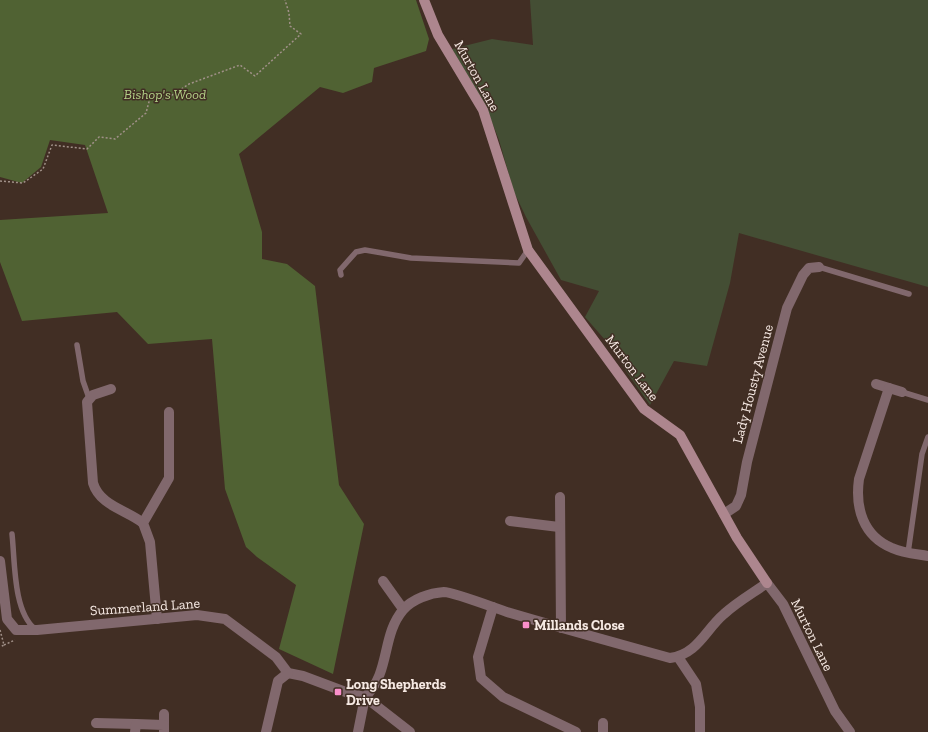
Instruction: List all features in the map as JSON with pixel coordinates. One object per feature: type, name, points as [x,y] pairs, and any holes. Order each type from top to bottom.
[{"type":"street","name":"Murton Lane","points":[[424,0],[438,35],[483,110],[528,250],[644,409],[680,435],[737,538],[789,617],[831,705],[850,732]]},
{"type":"street","name":"Lady Housty Avenue","points":[[724,514],[736,506],[741,495],[747,462],[787,308],[803,275],[809,268],[819,268]]},
{"type":"street","points":[[876,384],[902,392]]},
{"type":"street","points":[[888,388],[859,479],[859,512],[871,533],[892,548],[928,556]]},
{"type":"street","points":[[111,389],[93,395],[89,398],[87,407],[95,489],[104,500],[143,523],[150,542],[157,619]]},
{"type":"street","points":[[143,523],[169,478],[168,412]]},
{"type":"street","points":[[560,497],[559,528],[561,628]]},
{"type":"street","points":[[510,521],[559,528]]},
{"type":"street","name":"Summerland Lane","points":[[0,561],[7,620],[16,630],[37,630],[197,616],[225,619],[276,657],[288,673]]},
{"type":"street","points":[[383,581],[403,609]]},
{"type":"street","points":[[358,732],[365,697],[377,684],[382,671],[391,630],[403,609],[423,596],[445,592],[561,628],[670,658],[678,657],[691,651],[724,614],[767,583]]},
{"type":"street","points":[[493,607],[478,656],[481,678],[503,697],[576,732]]},
{"type":"street","points":[[678,657],[696,684],[700,707],[700,732]]},
{"type":"street","points":[[266,732],[278,681],[288,673],[303,676],[351,694],[365,697],[410,732]]},
{"type":"street","points":[[96,723],[135,728],[164,728],[164,714]]},
{"type":"lane","points":[[341,275],[340,270],[356,252],[365,250],[411,258],[519,263],[528,250]]},
{"type":"lane","points":[[819,268],[909,294]]},
{"type":"lane","points":[[77,345],[83,381],[89,398]]},
{"type":"lane","points":[[902,392],[928,400]]},
{"type":"lane","points":[[908,552],[922,454],[928,437]]},
{"type":"lane","points":[[12,534],[20,605],[26,619],[37,630]]},
{"type":"path","points":[[0,181],[24,183],[42,169],[52,145],[87,149],[99,138],[115,139],[146,113],[150,98],[166,99],[190,84],[240,65],[255,76],[301,34],[290,26],[289,13],[285,0]]},
{"type":"path","points":[[0,630],[4,646],[0,647]]},
{"type":"green space","name":"Bishop's Wood","points":[[0,0],[416,0],[429,39],[426,51],[374,68],[372,82],[343,93],[320,87],[239,154],[262,232],[262,259],[287,264],[315,286],[339,485],[364,524],[333,674],[279,649],[296,585],[257,557],[246,547],[225,489],[212,339],[148,344],[117,312],[22,321],[0,262],[0,220],[108,213],[85,145],[50,140],[41,167],[22,183],[0,177]]},
{"type":"green space","points":[[530,0],[928,0],[928,287],[739,233],[730,283],[707,366],[674,361],[650,405],[628,374],[613,349],[585,317],[599,291],[561,280],[514,192],[499,140],[486,107],[452,49],[492,39],[533,45]]},
{"type":"place","name":"Millands Close","points":[[526,625]]},
{"type":"place","name":"Long Shepherds Drive","points":[[338,692]]}]
